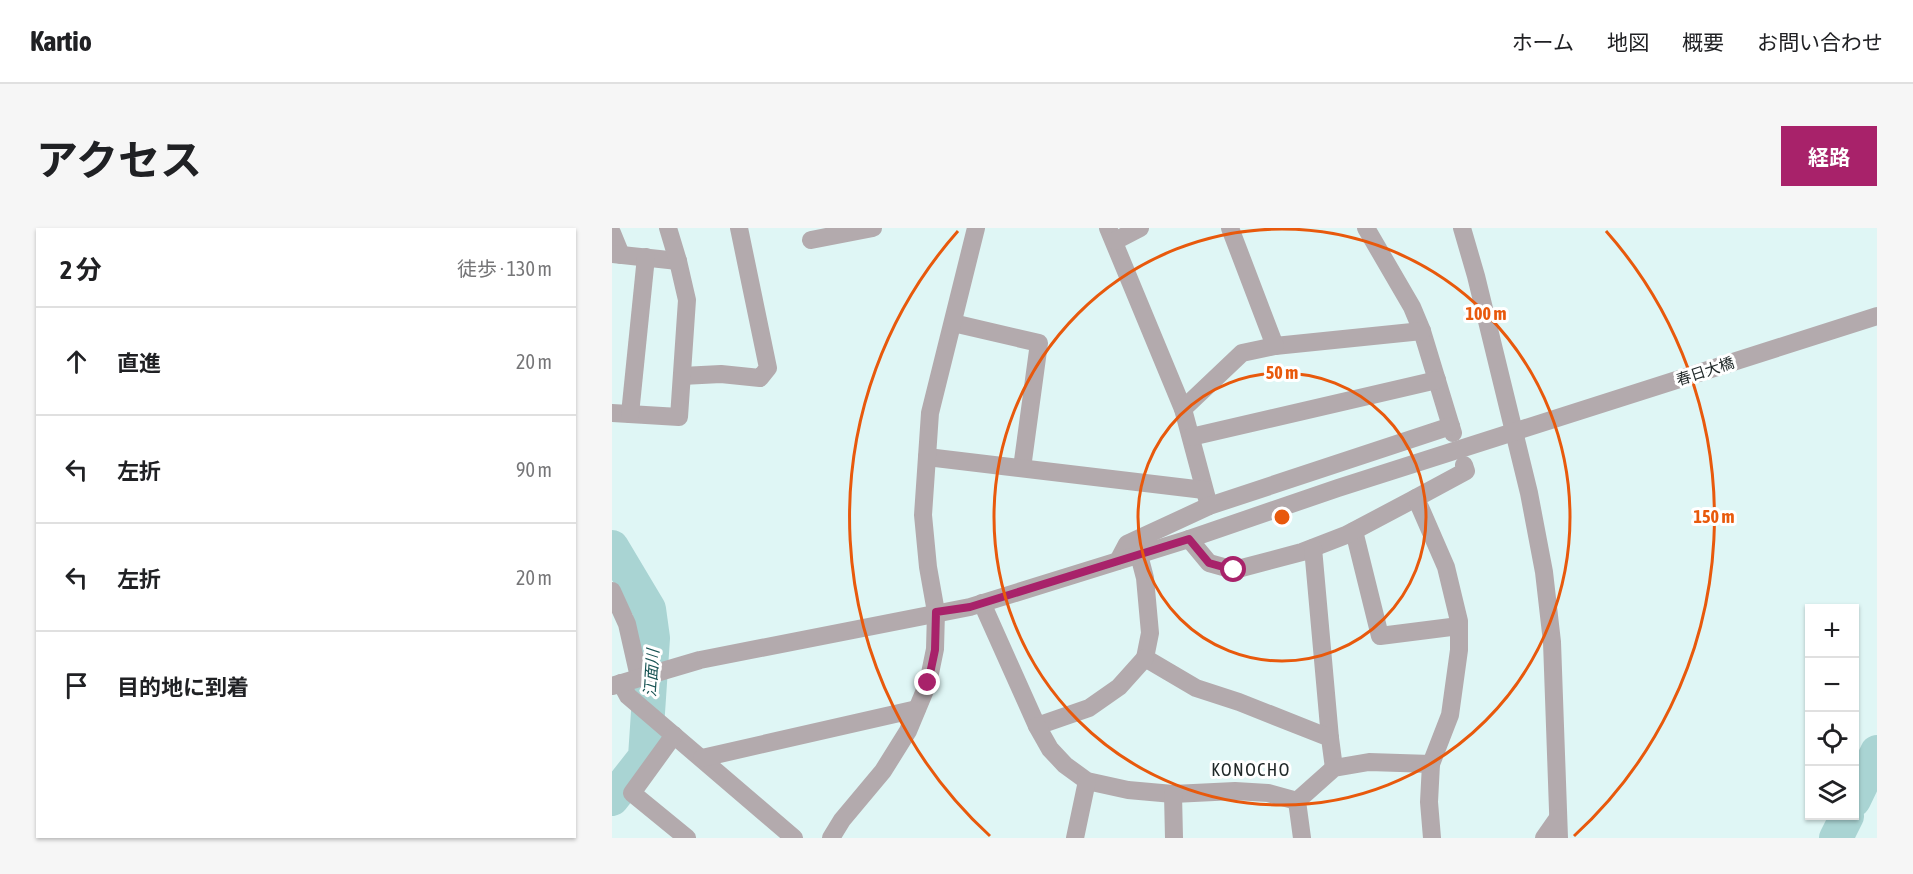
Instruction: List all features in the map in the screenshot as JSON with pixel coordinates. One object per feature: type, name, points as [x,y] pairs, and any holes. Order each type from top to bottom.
[{"type":"street","points":[[646,257],[621,413],[679,417],[687,300],[668,228]]},
{"type":"street","points":[[682,376],[721,374],[760,378],[768,368],[739,228]]},
{"type":"street","points":[[811,240],[873,228]]},
{"type":"street","points":[[831,838],[842,820],[883,771],[908,731],[928,683],[935,650],[936,612],[928,567],[923,515],[930,413],[976,228]]},
{"type":"street","points":[[1140,228],[1112,235],[1183,408],[1206,498]]},
{"type":"street","points":[[1230,228],[1275,346]]},
{"type":"street","points":[[1118,561],[1127,544],[1206,498],[1452,430],[1422,331],[1412,307],[1365,228]]},
{"type":"street","points":[[1462,228],[1476,276],[1528,493],[1544,572],[1551,642],[1558,838]]},
{"type":"street","points":[[612,233],[616,255],[678,261]]},
{"type":"street","name":"春日大橋","points":[[616,684],[710,658],[982,603],[1189,539],[1338,488],[1877,316]]},
{"type":"street","points":[[953,323],[1039,343],[1022,468]]},
{"type":"street","points":[[1183,408],[1242,353],[1275,346],[1422,331]]},
{"type":"street","points":[[1191,437],[1437,380]]},
{"type":"street","points":[[927,457],[1022,468],[1206,498]]},
{"type":"street","points":[[1189,539],[1209,563],[1234,570],[1313,549],[1354,531],[1466,471],[1464,465]]},
{"type":"street","points":[[1416,498],[1446,567],[1459,626],[1459,650],[1450,715],[1431,764],[1429,802],[1432,838]]},
{"type":"street","points":[[1354,531],[1380,636],[1459,626]]},
{"type":"street","points":[[1313,549],[1334,768]]},
{"type":"street","points":[[1037,726],[1089,708],[1119,687],[1145,658],[1150,633],[1145,578],[1139,555]]},
{"type":"street","points":[[612,591],[627,624],[639,676]]},
{"type":"street","points":[[982,603],[1037,726],[1050,749],[1065,765],[1087,781],[1128,790],[1173,794],[1235,791],[1268,793],[1297,801]]},
{"type":"street","points":[[1145,658],[1196,688],[1239,702],[1330,738]]},
{"type":"street","points":[[616,684],[794,838]]},
{"type":"street","points":[[702,758],[917,709]]},
{"type":"street","points":[[675,735],[632,793],[687,838]]},
{"type":"street","points":[[1297,801],[1334,768],[1369,762],[1431,764]]},
{"type":"street","points":[[1075,838],[1087,781]]},
{"type":"street","points":[[1173,794],[1174,838]]},
{"type":"street","points":[[1297,801],[1302,838]]},
{"type":"street","points":[[1544,838],[1558,818]]},
{"type":"waterway","name":"江面川","points":[[612,547],[649,609],[653,638],[645,757],[612,799]]},
{"type":"waterway","points":[[1859,790],[1877,752]]},
{"type":"waterway","points":[[1836,838],[1845,820]]},
{"type":"district","name":"KONOCHO","points":[[1251,769]]},
{"type":"route","points":[[928,683],[935,650],[936,612],[970,607],[1189,539],[1209,563],[1234,570]]}]
